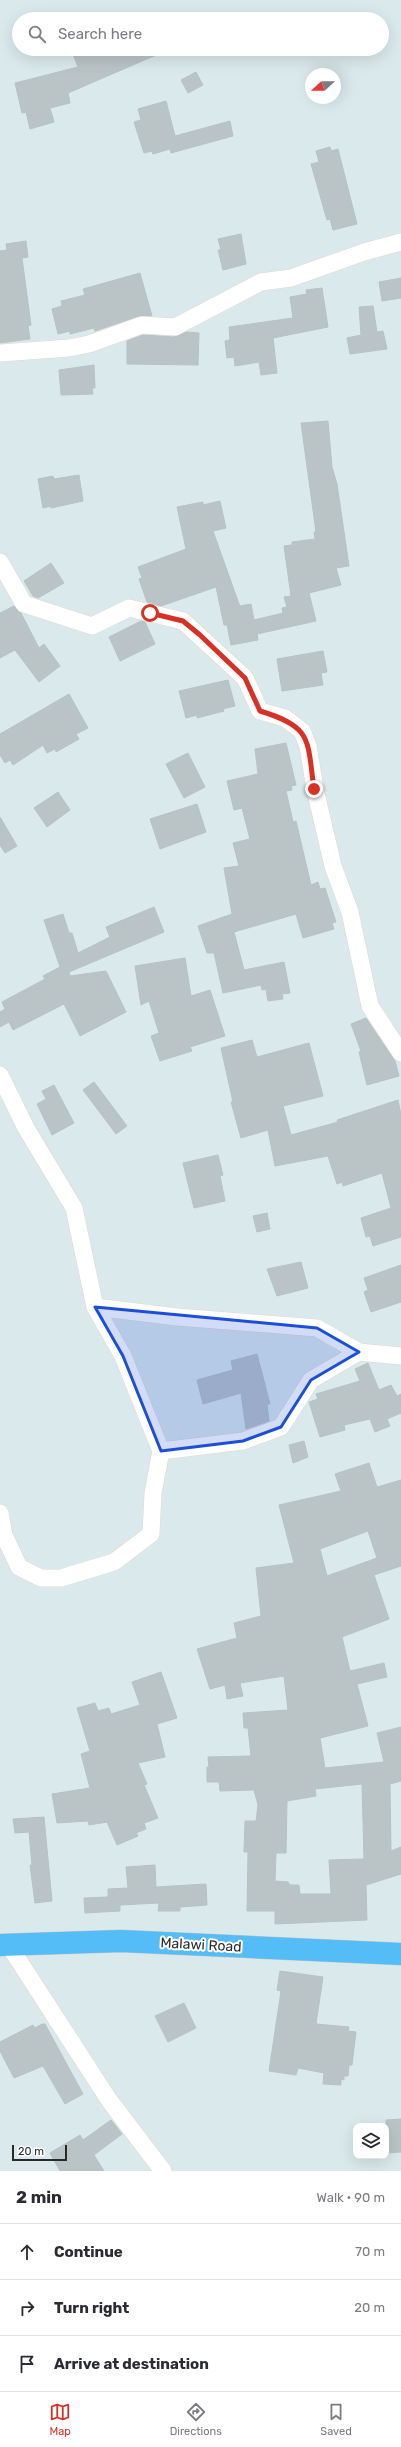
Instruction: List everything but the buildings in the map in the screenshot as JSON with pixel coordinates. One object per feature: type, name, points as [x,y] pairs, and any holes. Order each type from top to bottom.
[{"type":"main road","name":"Malawi Road","points":[[4,1944],[121,1941],[401,1954]]},
{"type":"street","points":[[0,353],[69,348],[89,344],[142,325],[175,327],[261,282],[291,278],[364,252],[401,242]]},
{"type":"street","points":[[0,562],[24,604],[92,626],[129,608],[183,621],[245,678],[260,711],[285,718],[302,731],[308,746],[314,789],[333,866],[350,912],[370,1006],[383,1029],[401,1053]]},
{"type":"street","points":[[0,1075],[26,1128],[74,1208],[95,1307],[123,1356],[161,1450],[153,1493],[151,1534],[114,1562],[61,1578],[41,1578],[19,1567],[4,1535],[0,1513]]},
{"type":"street","points":[[95,1307],[177,1317],[317,1328],[359,1352],[401,1356]]},
{"type":"street","points":[[161,1450],[243,1441],[281,1427],[311,1380],[359,1352]]},
{"type":"street","points":[[4,1944],[109,2100],[163,2171]]},
{"type":"highlighted area","points":[[95,1307],[317,1328],[359,1352],[311,1380],[281,1427],[243,1441],[161,1451],[123,1356]]},
{"type":"route","points":[[150,613],[183,621],[245,678],[260,711],[285,718],[302,731],[308,746],[314,789]]}]
